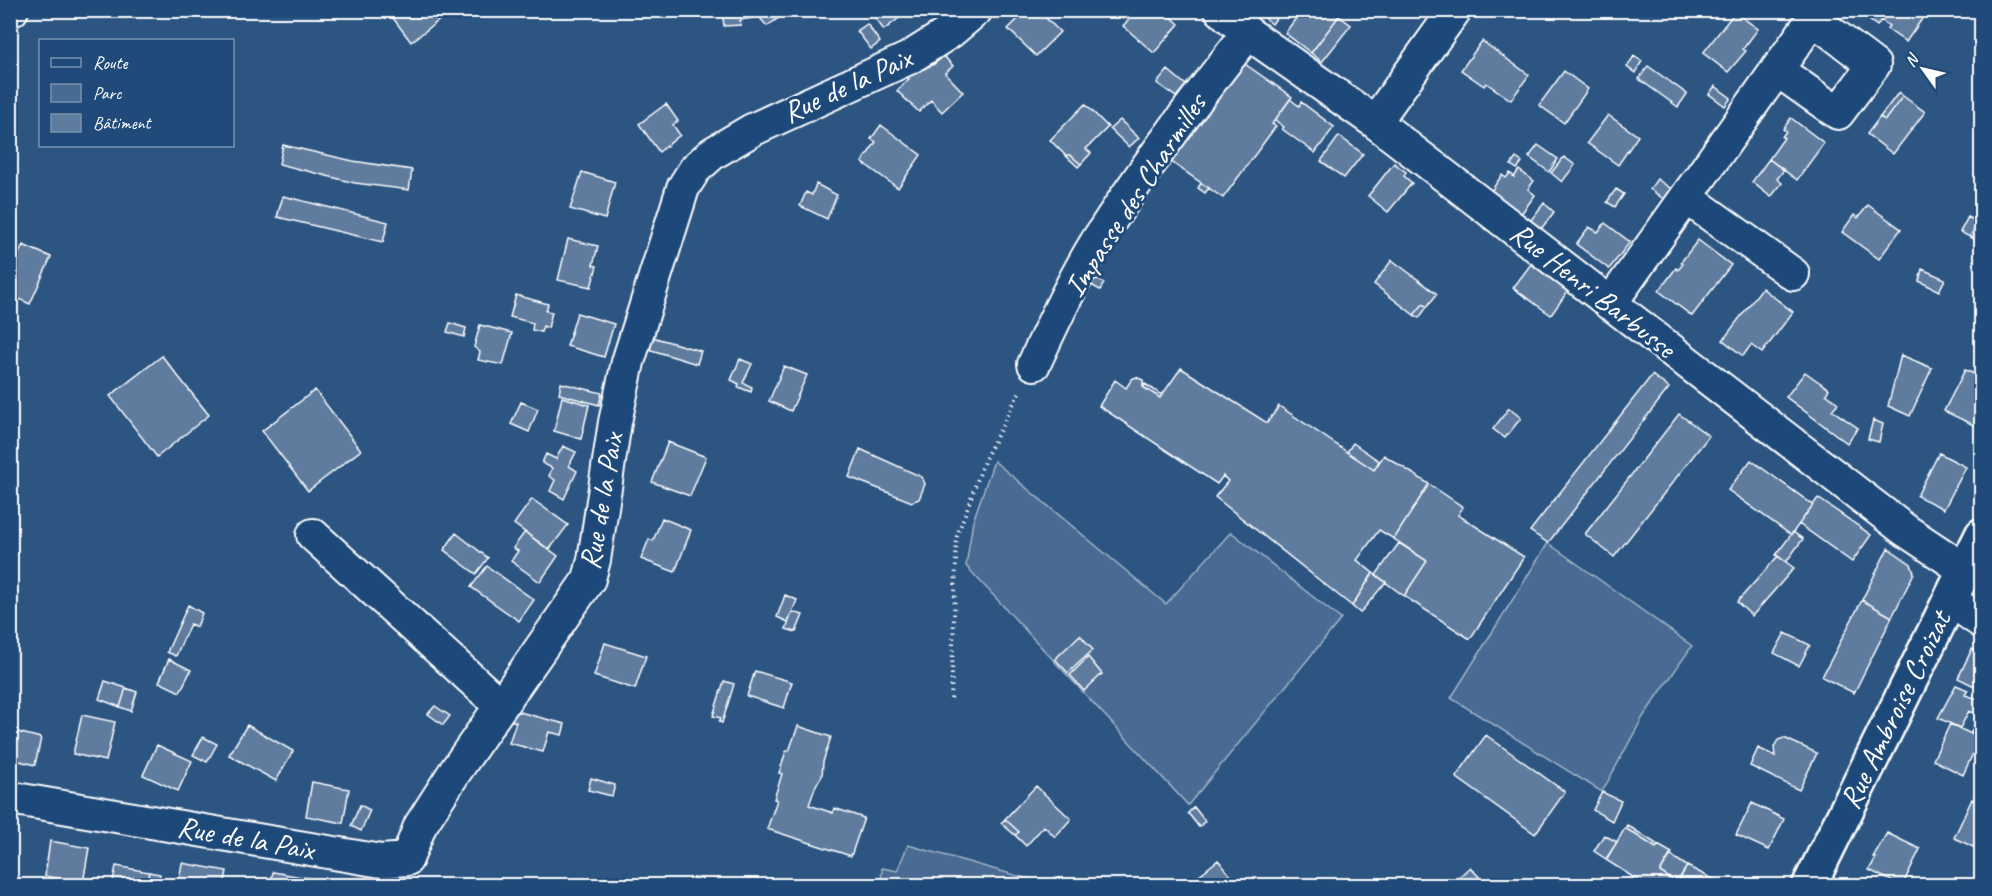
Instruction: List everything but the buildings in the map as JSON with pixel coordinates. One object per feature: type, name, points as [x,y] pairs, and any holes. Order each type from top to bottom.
[{"type":"main road","name":"Rue Ambroise Croizat","points":[[1809,885],[1982,535]]},
{"type":"street","name":"Rue de la Paix","points":[[10,798],[381,861],[410,872],[420,826],[589,579],[594,560],[615,422],[628,362],[683,188],[695,169],[713,153],[752,130],[909,58],[950,32],[976,10]]},
{"type":"street","name":"Rue Henri Barbusse","points":[[1221,10],[1248,33],[1375,122],[1905,530],[1965,570]]},
{"type":"street","points":[[1375,122],[1455,10]]},
{"type":"street","name":"Impasse des Charmilles","points":[[1034,364],[1097,242],[1185,112],[1248,33]]},
{"type":"street","points":[[1610,304],[1777,70]]},
{"type":"street","points":[[1686,197],[1793,274]]},
{"type":"street","points":[[314,535],[501,706]]},
{"type":"street","points":[[1950,600],[1982,622]]},
{"type":"path","points":[[951,699],[957,536],[985,459],[1034,364]]},
{"type":"green space","points":[[994,461],[1166,604],[1231,532],[1341,619],[1188,805],[966,566],[973,521]]},
{"type":"green space","points":[[1548,543],[1692,646],[1643,717],[1602,792],[1451,698]]},
{"type":"green space","points":[[908,845],[1050,885],[881,885],[882,868],[897,871]]}]
